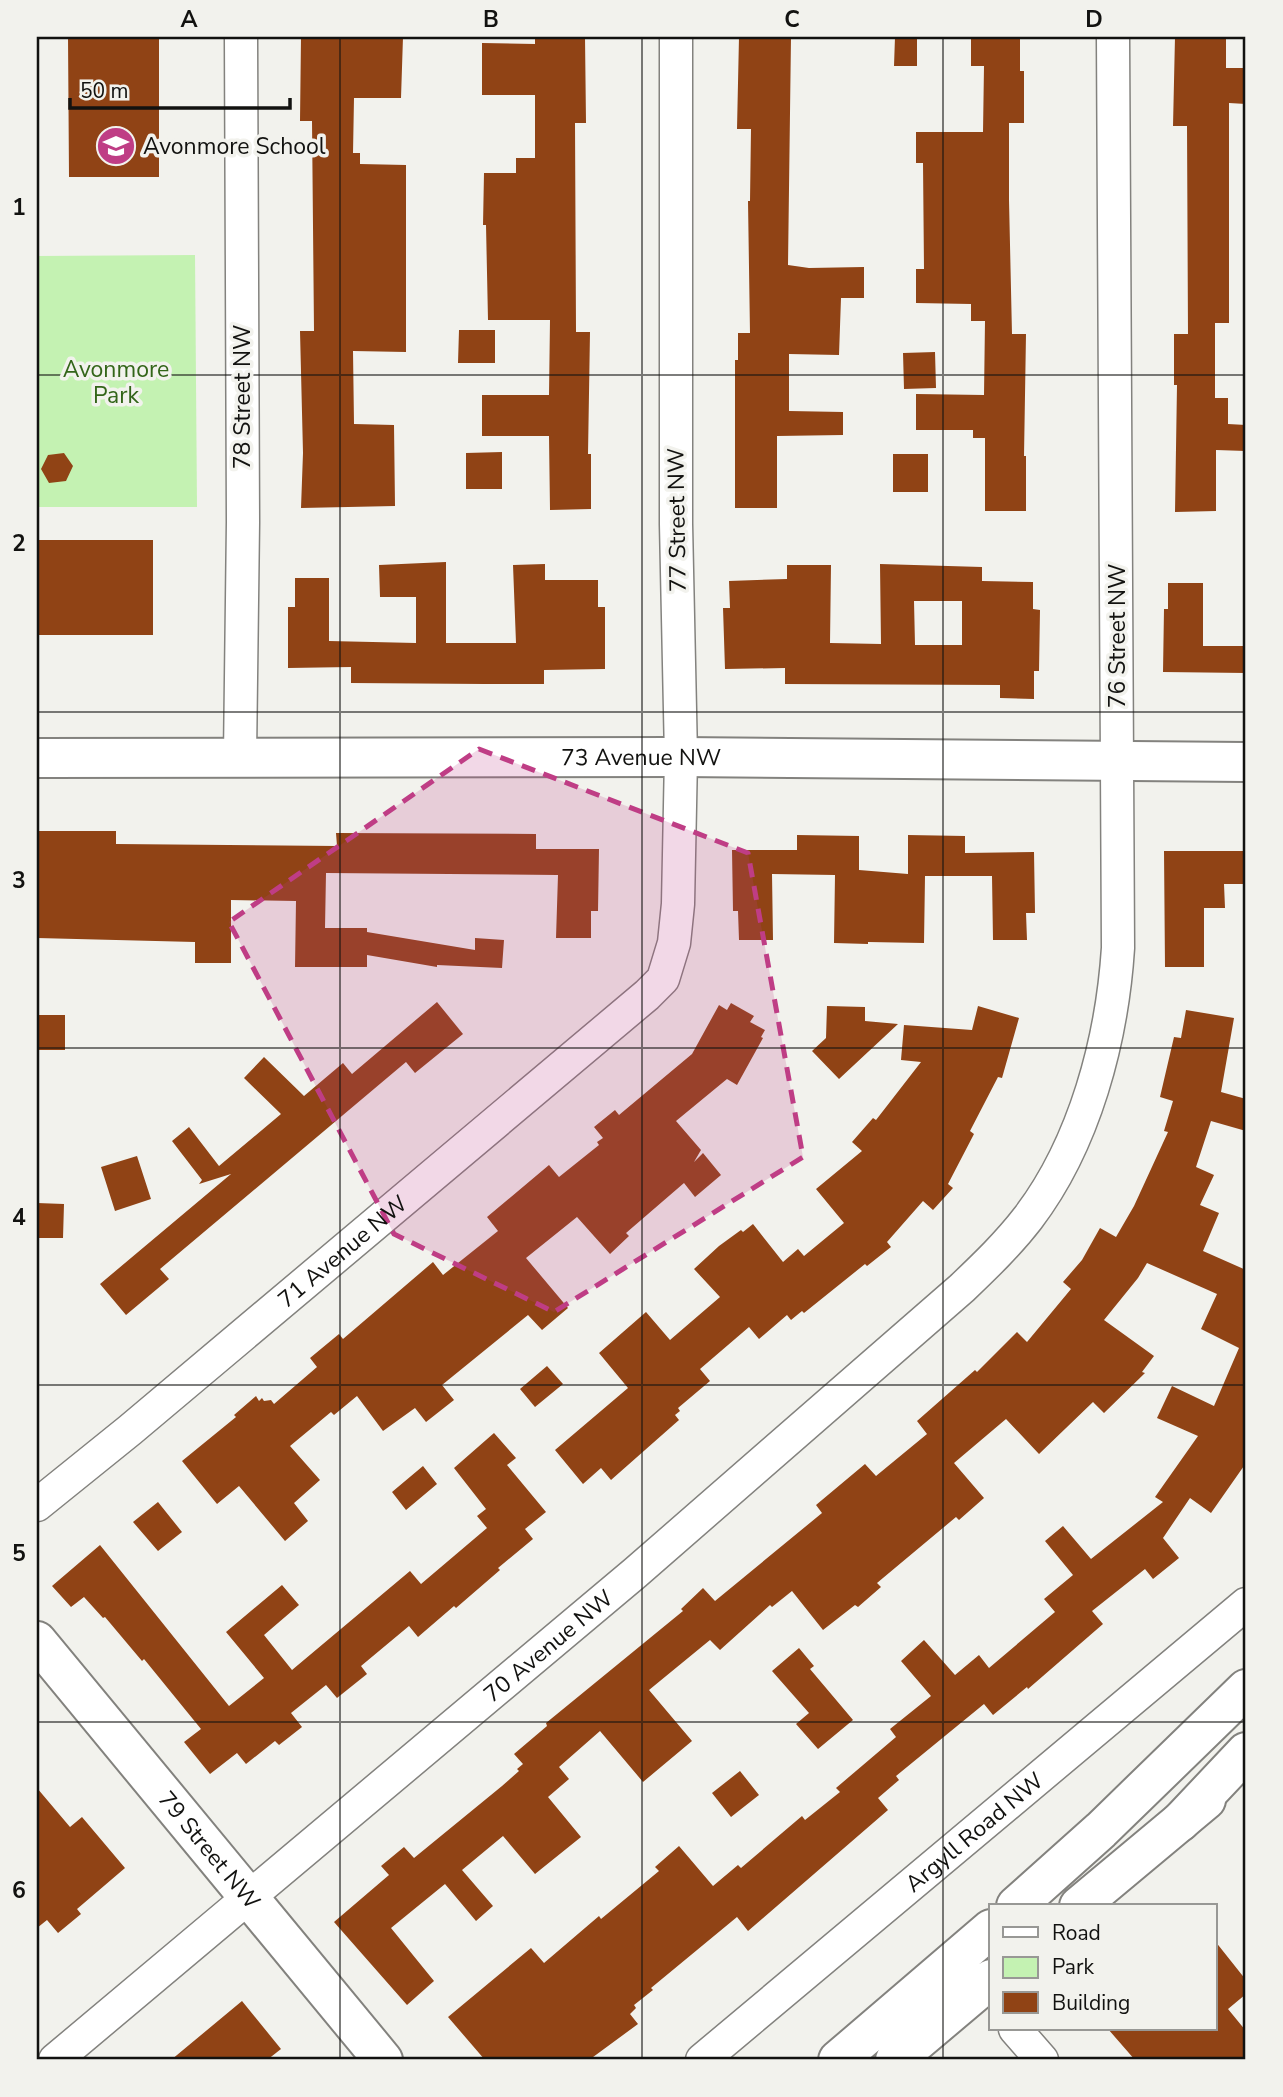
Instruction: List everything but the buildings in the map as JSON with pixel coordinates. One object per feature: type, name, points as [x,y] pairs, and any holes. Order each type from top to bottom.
[{"type":"street","name":"78 Street NW","points":[[240,756],[243,522],[241,37]]},
{"type":"street","name":"77 Street NW","points":[[648,995],[663,979],[674,943],[678,904],[681,757],[676,524],[676,37]]},
{"type":"street","name":"76 Street NW","points":[[1029,1216],[1058,1169],[1098,1073],[1109,1027],[1118,948],[1113,37]]},
{"type":"street","name":"73 Avenue NW","points":[[37,758],[681,757],[1246,762]]},
{"type":"street","name":"71 Avenue NW","points":[[37,1505],[648,995]]},
{"type":"street","name":"70 Avenue NW","points":[[54,2060],[635,1573],[941,1307],[1000,1251],[1029,1216]]},
{"type":"street","name":"Argyll Road NW","points":[[702,2060],[1246,1604]]},
{"type":"street","name":"79 Street NW","points":[[37,1641],[383,2060]]},
{"type":"street","points":[[1018,1904],[1101,1830],[1246,1689]]},
{"type":"street","points":[[1180,1822],[1246,1752]]},
{"type":"street","points":[[1081,1904],[1246,1769]]},
{"type":"street","points":[[895,2060],[980,1981],[989,1938]]},
{"type":"street","points":[[838,2060],[980,1981]]},
{"type":"street","points":[[1016,2030],[1042,2060]]},
{"type":"highlighted area","points":[[479,749],[748,853],[803,1157],[554,1312],[394,1234],[229,922]]},
{"type":"green space","name":"Avonmore Park","points":[[195,255],[197,507],[37,507],[37,256]]},
{"type":"place","name":"Avonmore School","points":[[116,146]]}]
